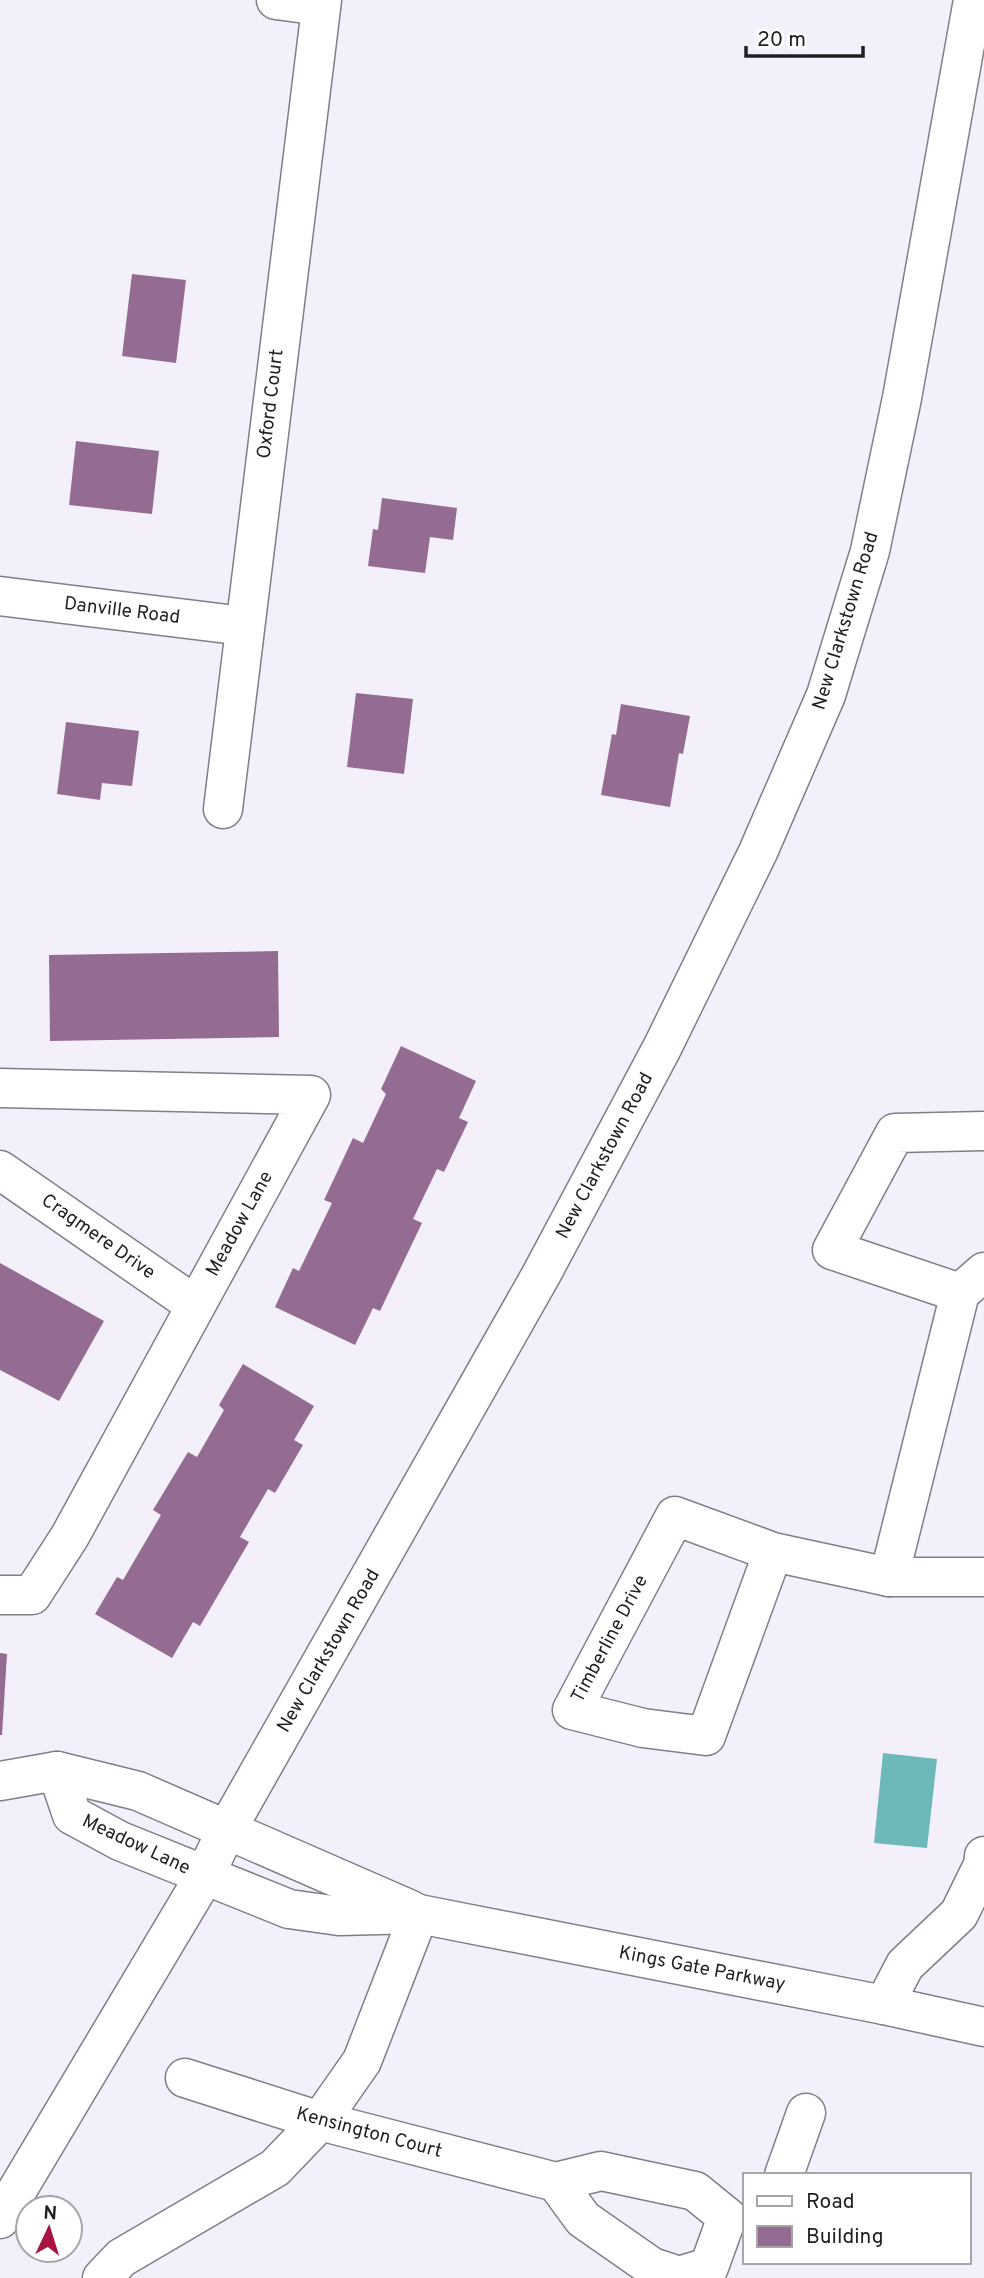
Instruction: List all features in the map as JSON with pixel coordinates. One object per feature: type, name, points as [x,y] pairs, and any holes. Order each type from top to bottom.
[{"type":"street","points":[[276,0],[322,3]]},
{"type":"street","name":"New Clarkstown Road","points":[[0,2219],[204,1877],[227,1829],[541,1275],[662,1048],[758,852],[826,695],[870,551],[902,398],[973,0]]},
{"type":"street","name":"Oxford Court","points":[[223,809],[322,3]]},
{"type":"street","name":"Danville Road","points":[[0,596],[244,626]]},
{"type":"street","name":"Meadow Lane","points":[[0,1088],[311,1095],[70,1536],[32,1595],[0,1595]]},
{"type":"street","points":[[889,1577],[972,1282],[832,1250],[895,1133],[984,1131]]},
{"type":"street","name":"Cragmere Drive","points":[[0,1170],[195,1305]]},
{"type":"street","name":"Timberline Drive","points":[[773,1552],[706,1737],[643,1728],[572,1710],[675,1516],[773,1552],[889,1577],[984,1577]]},
{"type":"street","points":[[0,1781],[57,1771],[138,1791],[227,1829]]},
{"type":"street","name":"Meadow Lane","points":[[57,1771],[72,1815],[120,1842],[204,1877]]},
{"type":"street","name":"Kings Gate Parkway","points":[[227,1829],[419,1914]]},
{"type":"street","points":[[884,2005],[905,1965],[959,1914],[983,1865],[984,1856]]},
{"type":"street","name":"Kings Gate Parkway","points":[[204,1877],[289,1909],[339,1916],[419,1914],[984,2027]]},
{"type":"street","points":[[102,2278],[121,2258],[275,2168],[320,2121],[362,2061],[419,1914]]},
{"type":"street","name":"Kensington Court","points":[[185,2078],[320,2121],[556,2182],[601,2171],[695,2191],[736,2216],[709,2267],[679,2276],[652,2267],[583,2219],[556,2182]]},
{"type":"street","points":[[786,2173],[806,2113]]},
{"type":"water","points":[[883,1753],[937,1759],[927,1848],[874,1843]]},
{"type":"building","points":[[132,274],[186,280],[176,363],[122,356]]},
{"type":"building","points":[[76,441],[159,451],[152,514],[69,505]]},
{"type":"building","points":[[382,498],[457,508],[453,540],[430,537],[425,573],[368,566],[373,529],[378,530]]},
{"type":"building","points":[[356,693],[413,699],[404,774],[347,767]]},
{"type":"building","points":[[621,704],[690,716],[683,754],[679,753],[670,807],[601,795],[612,734],[616,735]]},
{"type":"building","points":[[66,722],[139,731],[132,786],[102,783],[100,800],[57,794]]},
{"type":"building","points":[[278,951],[279,1037],[50,1041],[49,955]]},
{"type":"building","points":[[401,1046],[476,1081],[459,1118],[468,1122],[444,1172],[437,1169],[413,1219],[422,1223],[380,1311],[373,1308],[355,1345],[275,1307],[293,1268],[299,1271],[332,1203],[324,1200],[353,1138],[363,1143],[386,1094],[381,1089]]},
{"type":"building","points":[[0,1263],[104,1321],[59,1401],[0,1370]]},
{"type":"building","points":[[243,1364],[314,1406],[294,1440],[303,1445],[275,1493],[268,1489],[240,1537],[249,1542],[200,1626],[193,1622],[172,1658],[95,1614],[117,1577],[123,1580],[161,1515],[153,1510],[188,1452],[197,1457],[224,1410],[219,1405]]},
{"type":"building","points":[[0,1653],[7,1654],[2,1735],[0,1735]]}]
